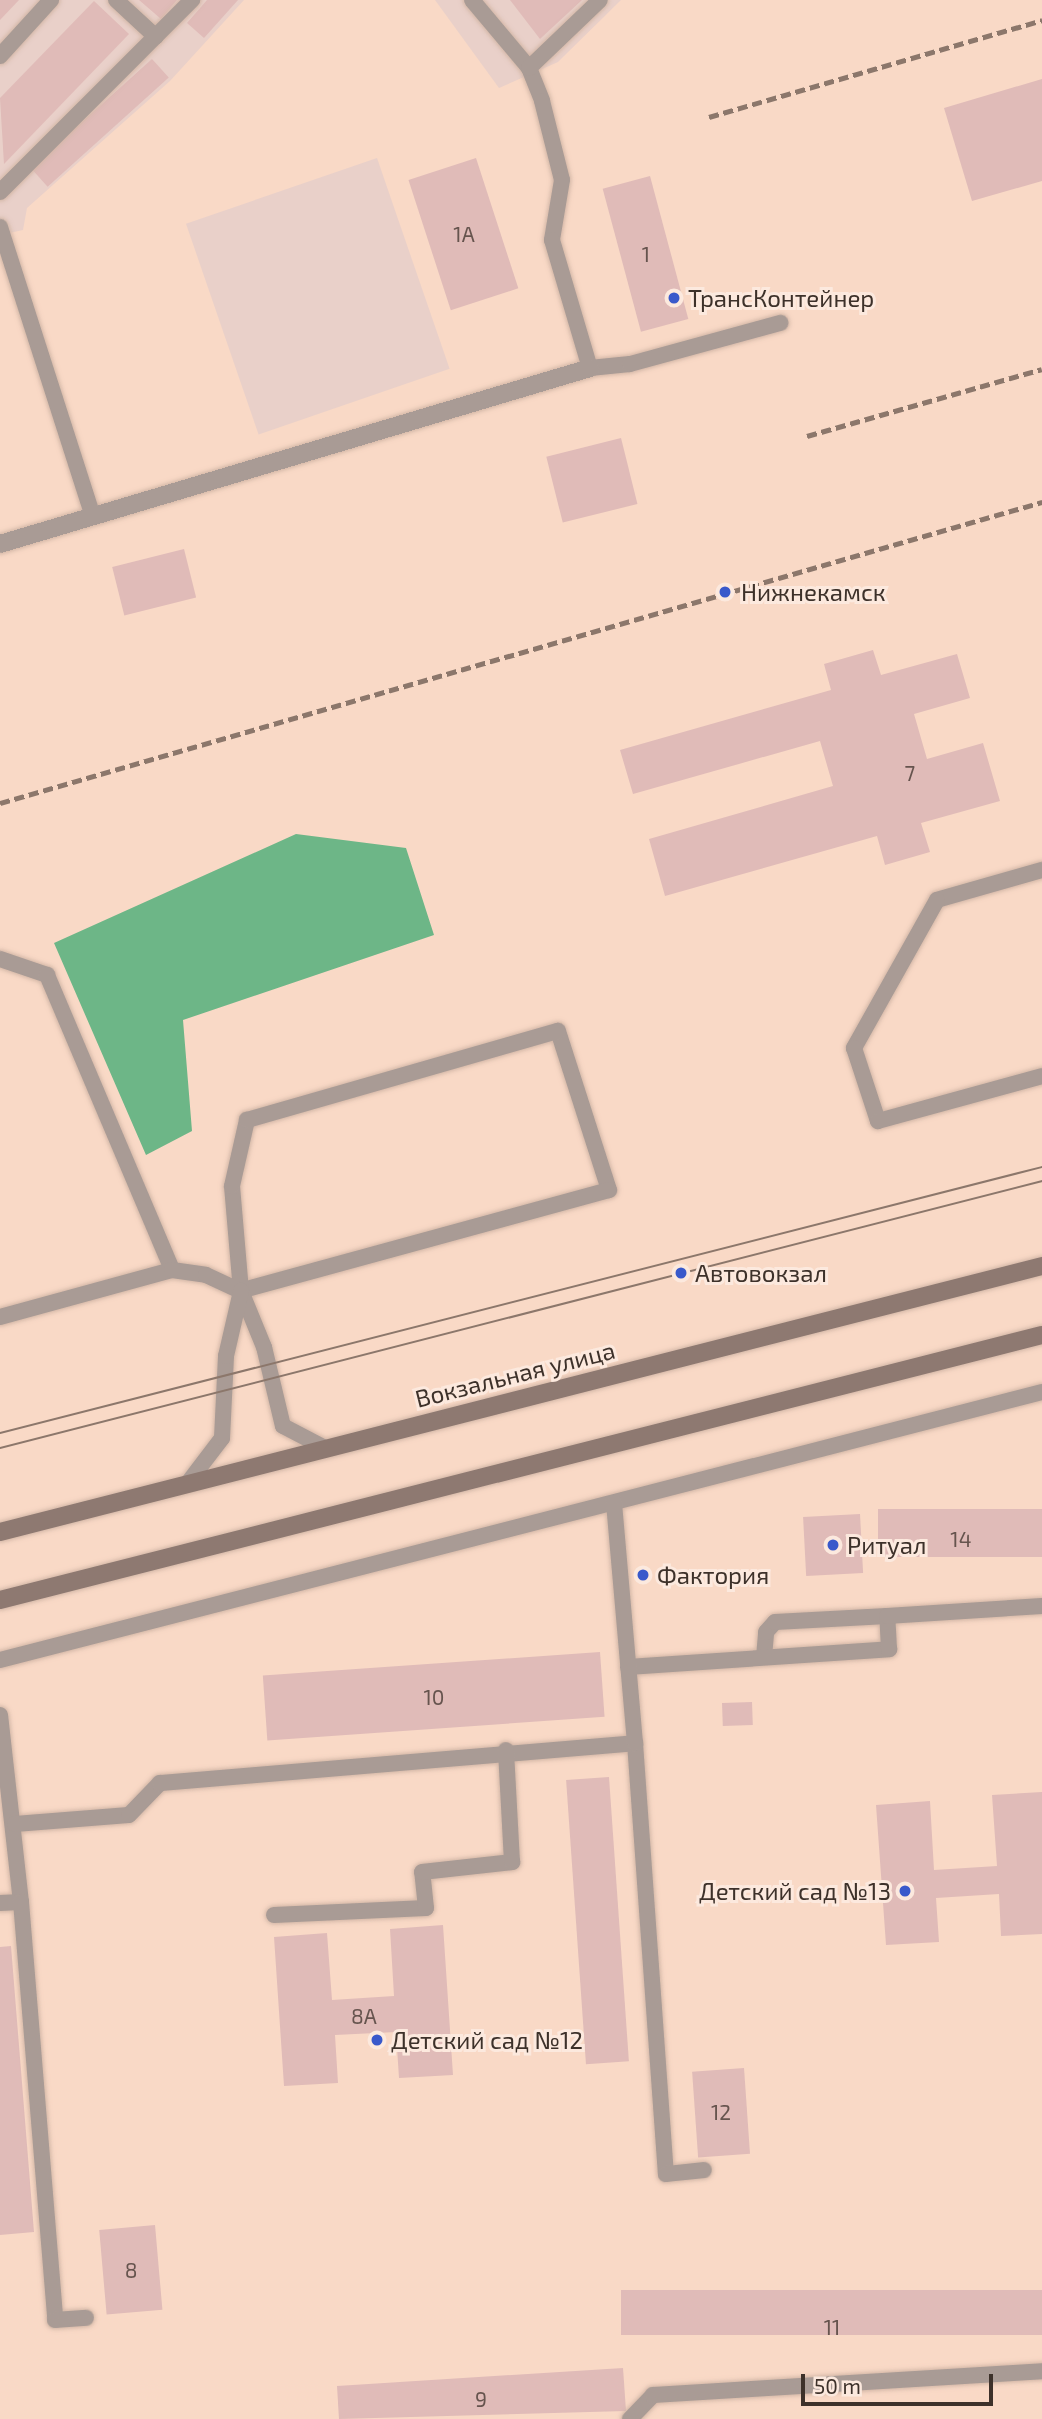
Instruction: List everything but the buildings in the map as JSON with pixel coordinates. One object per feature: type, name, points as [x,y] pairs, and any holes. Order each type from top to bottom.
[{"type":"main road","name":"Вокзальная улица","points":[[0,1532],[1042,1266]]},
{"type":"main road","points":[[0,1600],[1042,1335]]},
{"type":"street","points":[[0,544],[590,369]]},
{"type":"lane","points":[[0,56],[51,0]]},
{"type":"lane","points":[[116,0],[156,37]]},
{"type":"lane","points":[[0,192],[192,0]]},
{"type":"lane","points":[[529,68],[600,0]]},
{"type":"lane","points":[[480,4],[529,68],[562,180],[552,240],[590,369],[630,364],[780,323]]},
{"type":"lane","points":[[0,227],[93,516]]},
{"type":"lane","points":[[1042,870],[937,900],[854,1048],[878,1121],[1042,1076]]},
{"type":"lane","points":[[0,959],[47,975],[172,1270]]},
{"type":"lane","points":[[0,1317],[172,1270],[206,1275],[241,1291],[609,1191],[558,1031],[247,1120],[232,1186],[241,1291],[264,1347],[283,1426],[325,1448]]},
{"type":"lane","points":[[187,1484],[222,1438],[226,1356],[241,1291]]},
{"type":"lane","points":[[0,1660],[1042,1392]]},
{"type":"lane","points":[[614,1503],[635,1743],[666,2174],[704,2170]]},
{"type":"lane","points":[[764,1657],[766,1632],[775,1622],[1042,1606]]},
{"type":"lane","points":[[628,1667],[889,1649],[887,1616]]},
{"type":"lane","points":[[0,1715],[15,1824],[55,2320],[86,2318]]},
{"type":"lane","points":[[15,1824],[129,1815],[160,1783],[506,1750],[635,1743]]},
{"type":"lane","points":[[274,1915],[426,1908],[422,1872],[512,1862],[506,1750]]},
{"type":"lane","points":[[0,1903],[21,1902]]},
{"type":"lane","points":[[630,2419],[653,2395],[1042,2371]]},
{"type":"shaded area","points":[[0,0],[244,0],[170,81],[27,208],[23,230],[0,235]]},
{"type":"shaded area","points":[[435,0],[621,0],[558,62],[499,88]]},
{"type":"shaded area","points":[[377,158],[450,369],[259,435],[186,224]]},
{"type":"green space","points":[[296,834],[406,848],[434,935],[183,1020],[192,1131],[146,1155],[54,943]]},
{"type":"tram line","points":[[0,1433],[1042,1167]]},
{"type":"tram line","points":[[0,1448],[1042,1181]]},
{"type":"railway","points":[[709,117],[1042,20]]},
{"type":"railway","points":[[807,436],[1042,369]]},
{"type":"railway","points":[[0,803],[1042,502]]},
{"type":"place","name":"ТрансКонтейнер","points":[[674,298]]},
{"type":"place","name":"Нижнекамск","points":[[725,592]]},
{"type":"place","name":"Автовокзал","points":[[681,1273]]},
{"type":"place","name":"Ритуал","points":[[833,1545]]},
{"type":"place","name":"Фактория","points":[[643,1575]]},
{"type":"place","name":"Детский сад №13","points":[[905,1891]]},
{"type":"place","name":"Детский сад №12","points":[[377,2040]]}]
